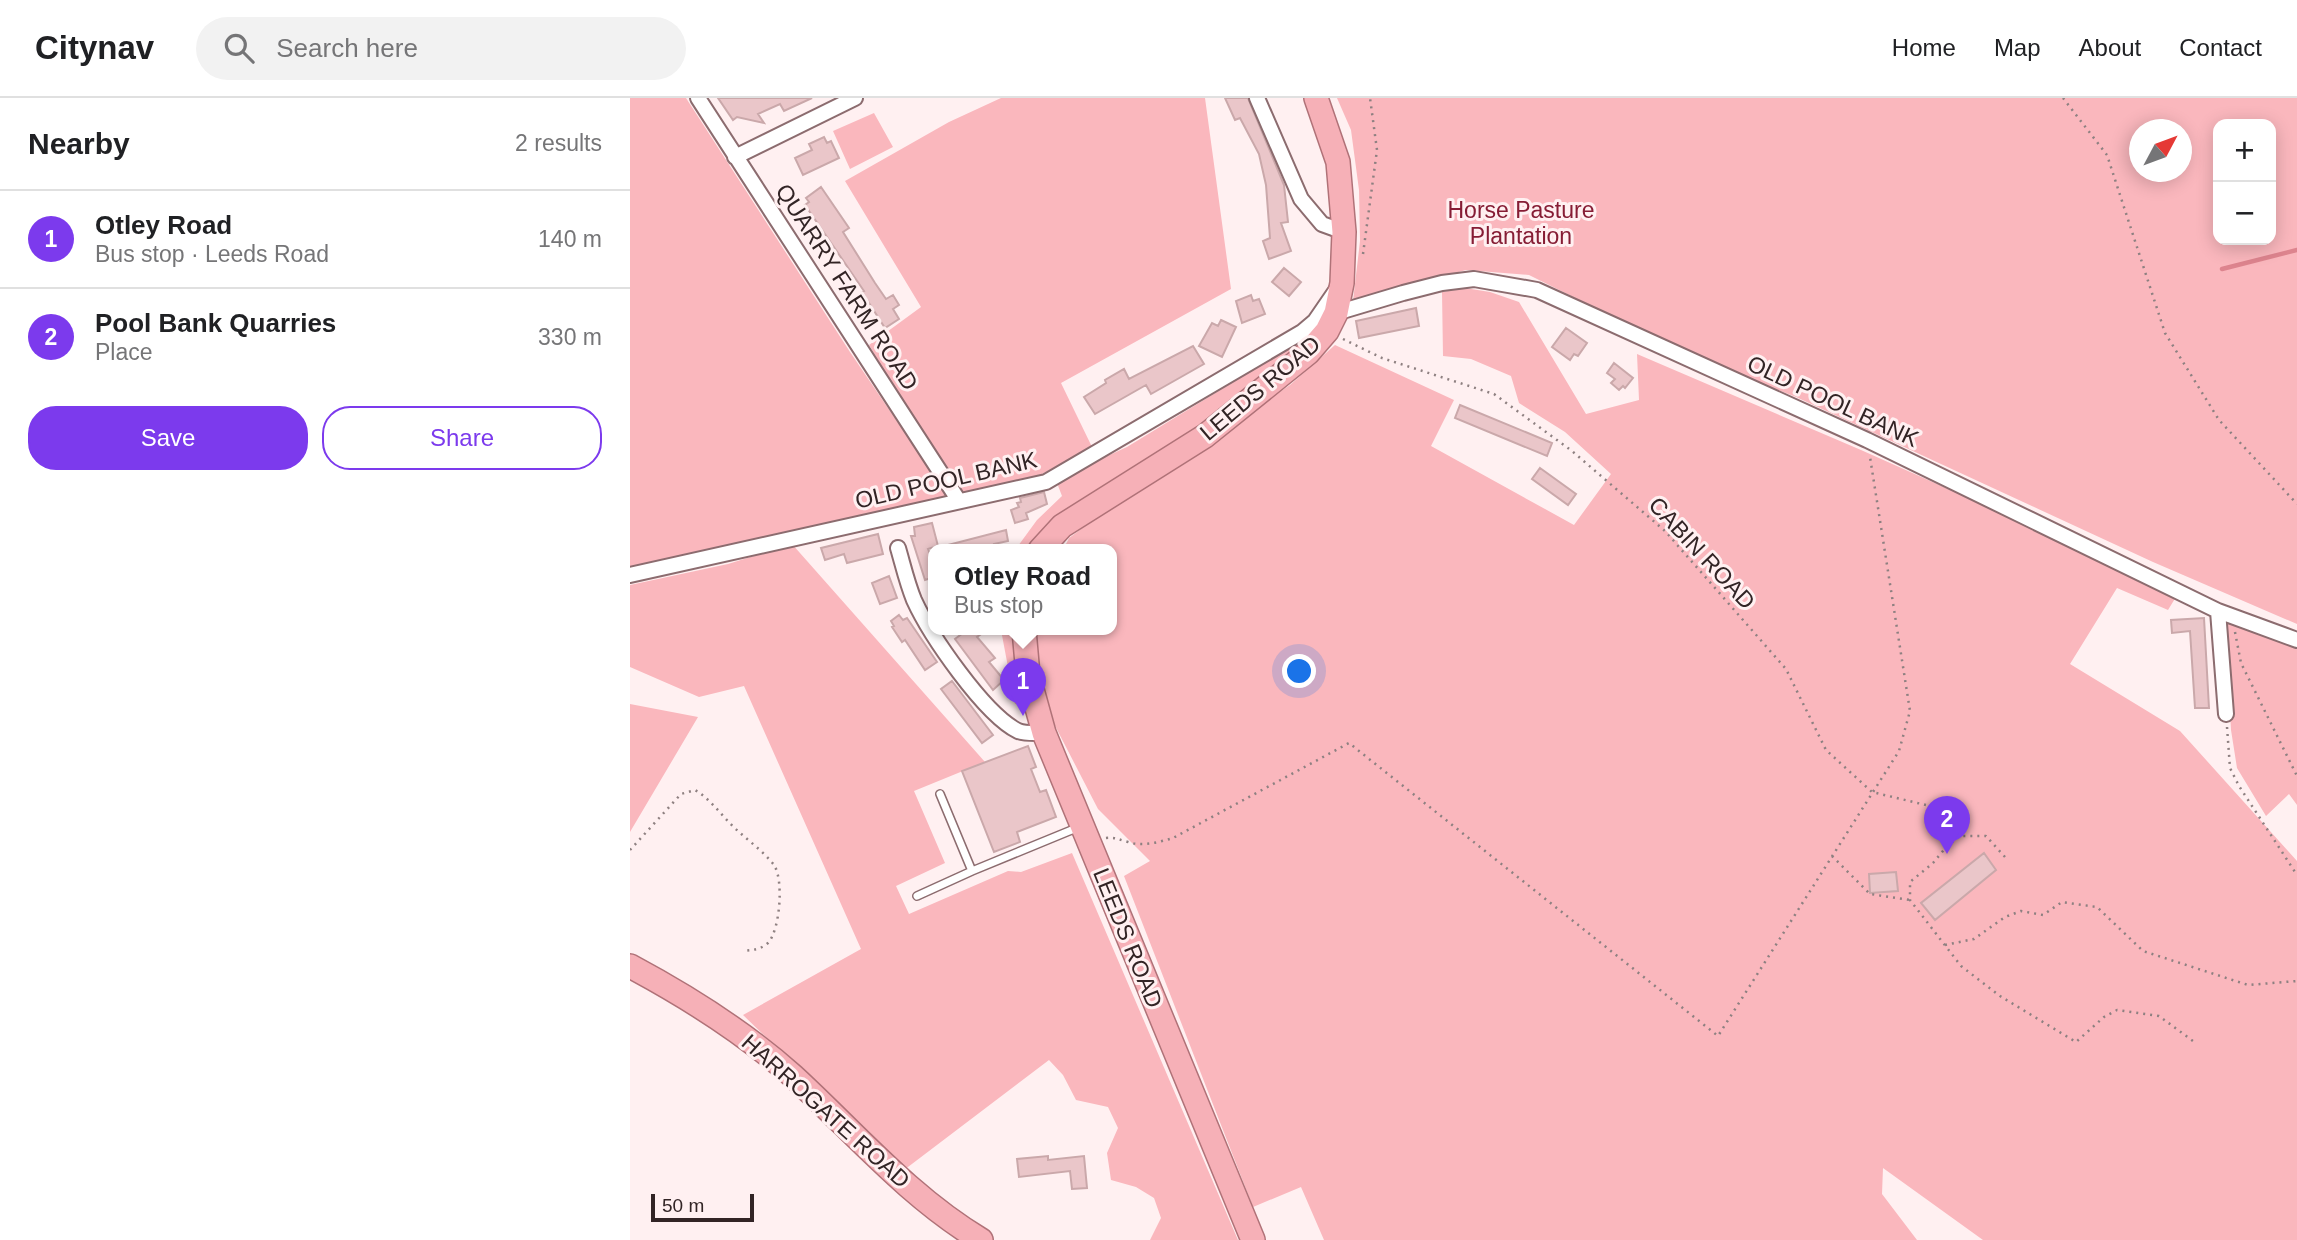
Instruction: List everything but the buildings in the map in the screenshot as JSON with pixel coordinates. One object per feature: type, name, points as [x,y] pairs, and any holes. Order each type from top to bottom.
[{"type":"highway","name":"LEEDS ROAD","points":[[1046,544],[1062,526],[1205,436],[1308,353],[1331,322],[1354,234],[1338,162],[1316,98]]},
{"type":"highway","name":"LEEDS ROAD","points":[[1024,635],[1028,675],[1044,733],[1253,1240]]},
{"type":"highway","name":"HARROGATE ROAD","points":[[630,966],[738,1031],[792,1075],[934,1209],[981,1240]]},
{"type":"street","name":"QUARRY FARM ROAD","points":[[698,98],[959,501]]},
{"type":"street","points":[[735,157],[855,98]]},
{"type":"street","points":[[1257,98],[1301,199],[1322,224],[1354,234]]},
{"type":"street","name":"OLD POOL BANK","points":[[1331,322],[1403,293],[1442,283],[1474,279],[1537,290],[1867,440],[2218,611],[2297,640]]},
{"type":"street","name":"OLD POOL BANK","points":[[630,575],[1046,482],[1303,332],[1315,321],[1342,283]]},
{"type":"street","points":[[898,548],[914,599],[928,623]]},
{"type":"street","points":[[2218,611],[2226,714]]},
{"type":"street","points":[[935,635],[995,715],[1020,732],[1044,733]]},
{"type":"lane","points":[[940,794],[972,871]]},
{"type":"lane","points":[[918,897],[972,871],[1086,835]]},
{"type":"path","points":[[1354,234],[1377,150],[1370,98]]},
{"type":"path","points":[[2063,98],[2107,155],[2165,333],[2219,420],[2297,504]]},
{"type":"path","name":"CABIN ROAD","points":[[1331,322],[1382,358],[1494,394],[1572,451],[1665,531],[1786,670],[1825,750],[1872,792],[1930,806],[1952,824],[1959,836]]},
{"type":"path","points":[[1086,835],[1141,844],[1173,838],[1349,743],[1718,1036],[1899,751],[1910,711],[1867,440]]},
{"type":"path","points":[[2234,615],[2236,645],[2241,663],[2297,776]]},
{"type":"path","points":[[2226,714],[2230,768],[2297,875]]},
{"type":"path","points":[[630,850],[681,794],[687,790],[695,790],[703,795],[764,854],[775,866],[780,878],[776,926],[772,937],[760,949],[743,951]]},
{"type":"path","points":[[2005,857],[1986,836],[1959,836],[1910,883],[1910,900],[1961,966],[2000,996],[2076,1042],[2104,1017],[2117,1010],[2159,1016],[2193,1041]]},
{"type":"path","points":[[1832,856],[1870,894],[1910,900]]},
{"type":"path","points":[[1945,944],[1974,939],[2005,917],[2021,911],[2043,915],[2062,902],[2097,907],[2143,951],[2249,985],[2297,981]]},
{"type":"green space","points":[[630,98],[686,98],[946,497],[630,569]]},
{"type":"green space","points":[[1001,98],[1205,98],[1231,289],[1061,383],[1092,447],[1029,481],[958,493],[869,345],[921,307],[845,181],[949,122]]},
{"type":"green space","name":"Horse Pasture Plantation","points":[[1337,98],[2297,98],[2297,624],[2153,562],[1796,397],[1700,360],[1529,275],[1466,270],[1353,301],[1360,241],[1359,190],[1351,130]]},
{"type":"green space","points":[[874,113],[893,147],[850,169],[833,131]]},
{"type":"green space","points":[[1465,288],[1490,292],[1519,302],[1586,414],[1639,400],[1637,354],[1861,450],[2179,592],[2168,610],[2117,588],[2070,664],[2180,731],[2297,861],[2297,1240],[1983,1240],[1883,1168],[1882,1194],[1917,1240],[1324,1240],[1301,1187],[1253,1207],[1124,876],[1150,861],[1098,809],[1050,716],[1035,657],[1036,635],[1117,635],[1117,544],[1066,544],[1069,538],[1290,385],[1335,345],[1454,400],[1431,446],[1574,525],[1611,474],[1565,432],[1519,403],[1511,376],[1471,359],[1443,356],[1442,292]]},
{"type":"green space","points":[[1305,338],[1308,344],[1194,433],[1041,544],[1019,544],[1037,520],[1062,496],[1057,483],[1070,473],[1127,447]]},
{"type":"green space","points":[[792,544],[985,762],[914,791],[945,863],[896,886],[909,914],[1008,871],[1021,872],[1072,853],[1238,1240],[1150,1240],[1161,1218],[1154,1198],[1136,1187],[1111,1180],[1107,1153],[1118,1128],[1108,1107],[1076,1100],[1063,1075],[1049,1060],[904,1170],[743,1015],[861,949],[744,686],[699,697],[630,667],[630,585],[728,564]]},
{"type":"green space","points":[[2229,617],[2297,647],[2297,805],[2289,794],[2266,816],[2237,768],[2231,730],[2225,625]]},
{"type":"green space","points":[[1002,635],[1016,635],[1028,701],[1015,704]]},
{"type":"green space","points":[[630,704],[698,717],[630,832]]},
{"type":"waterway","points":[[2222,269],[2297,250]]},
{"type":"place","name":"Otley Road","points":[[1023,716]]},
{"type":"place","name":"Pool Bank Quarries","points":[[1947,854]]}]
